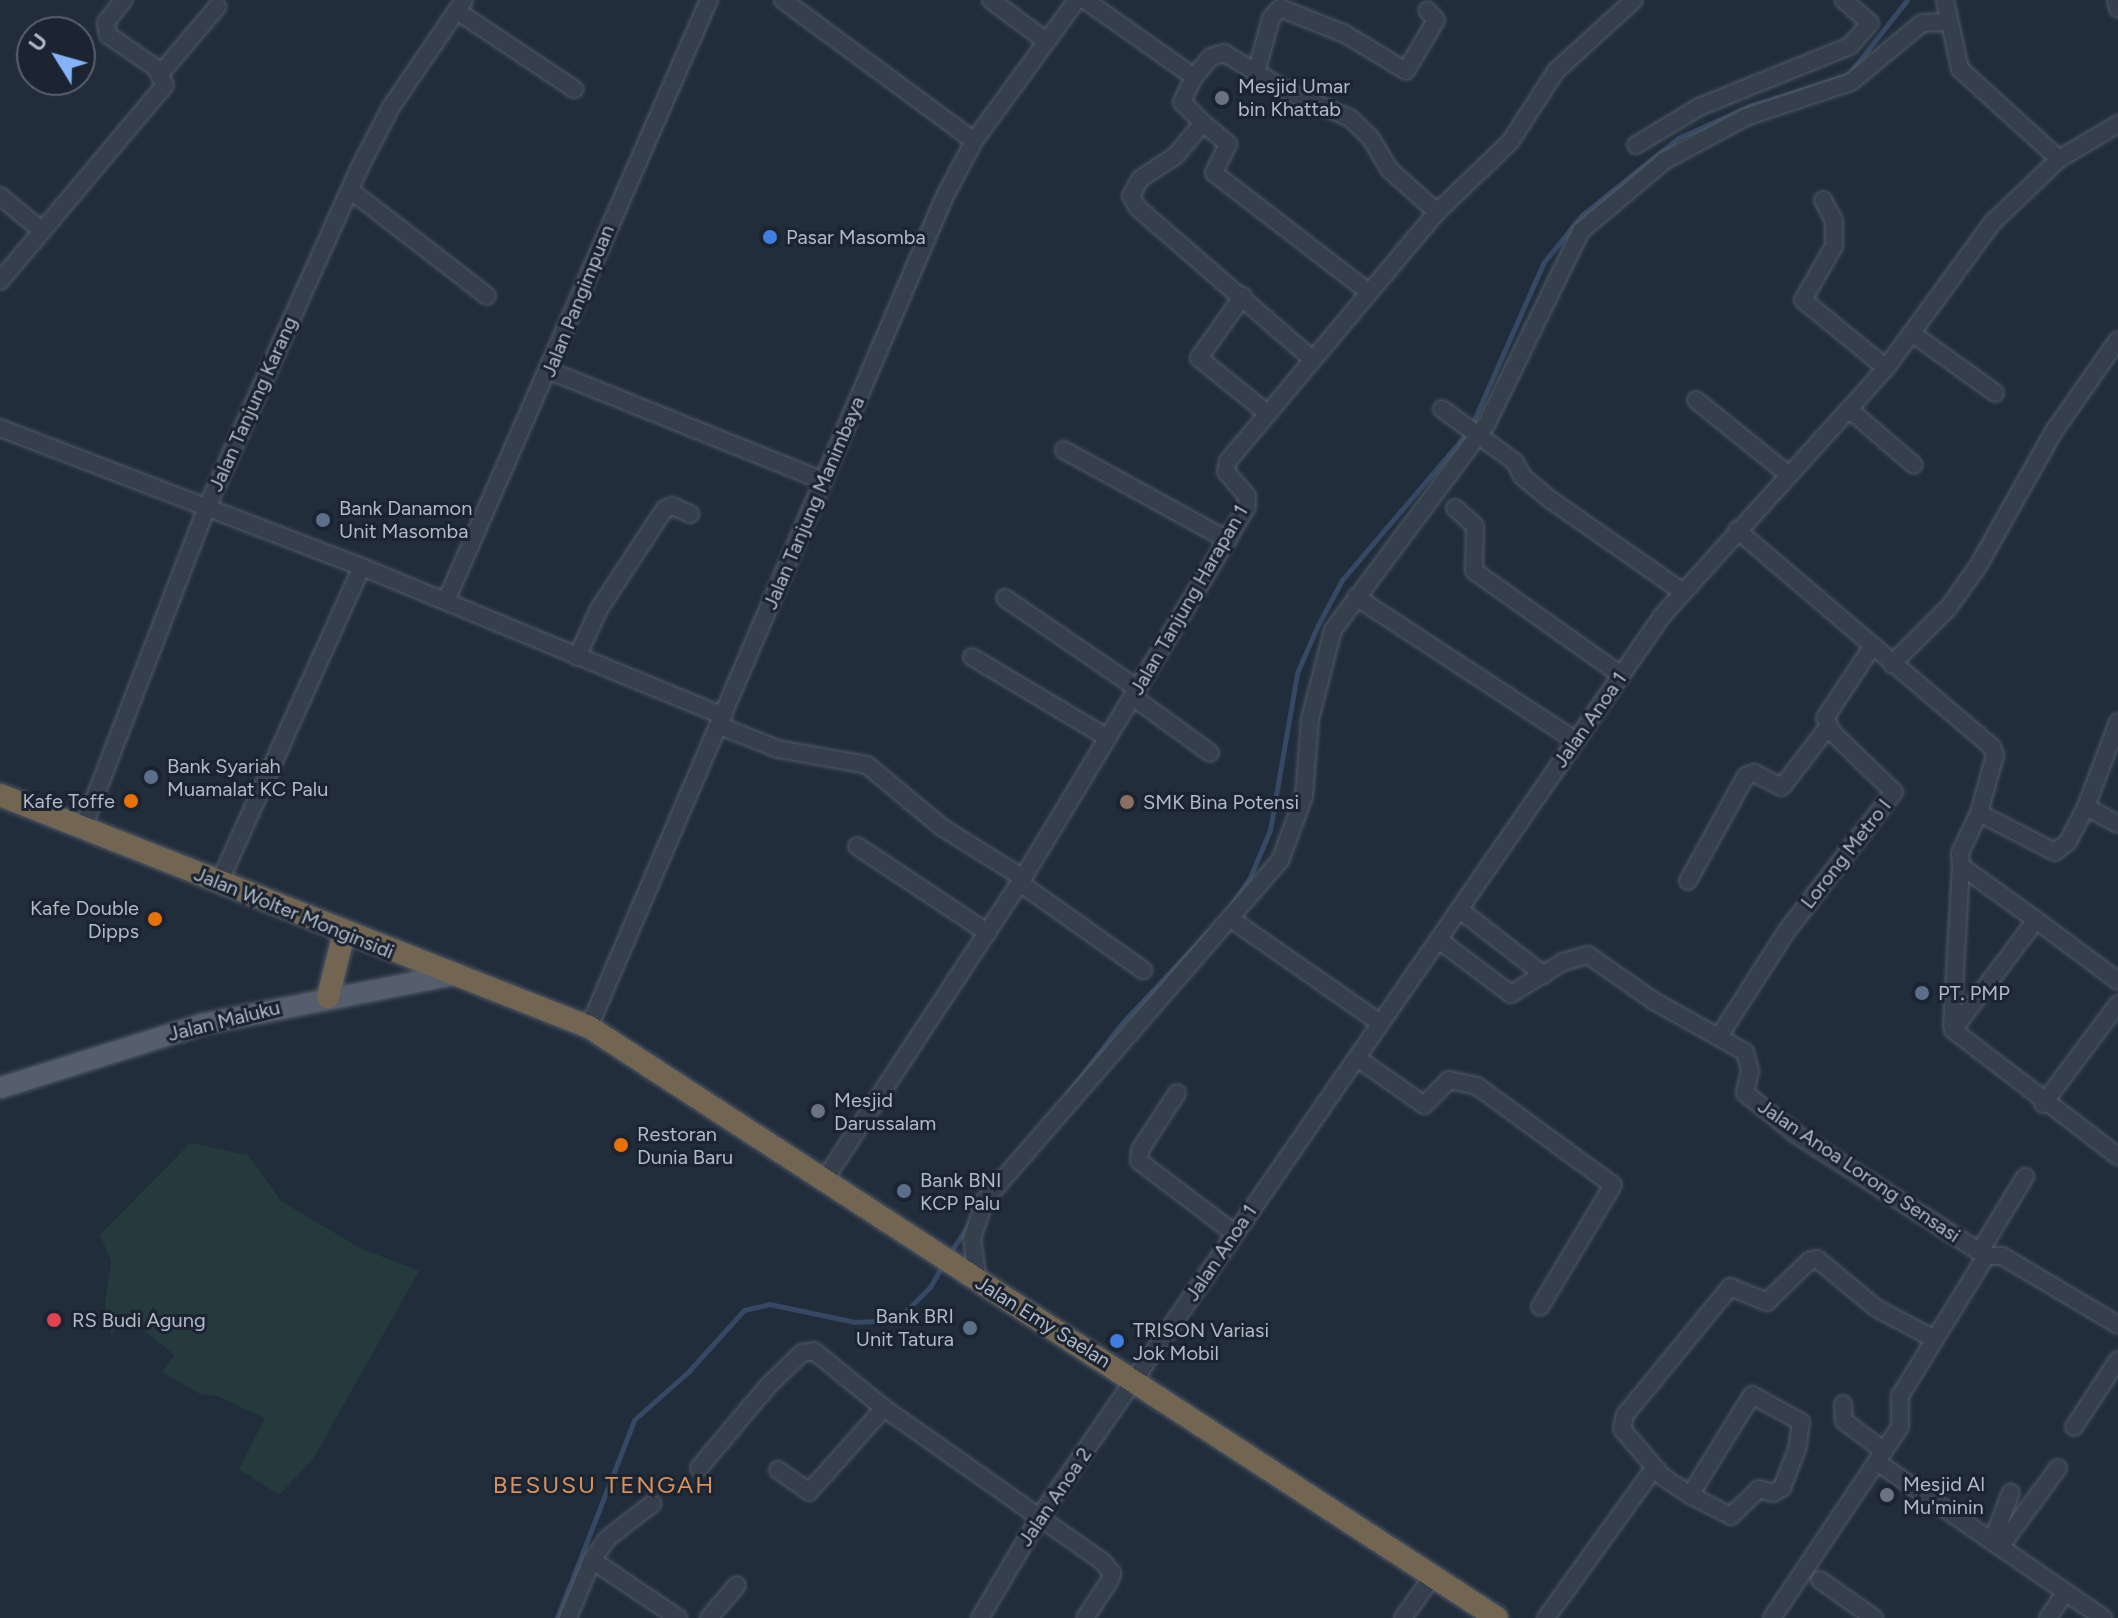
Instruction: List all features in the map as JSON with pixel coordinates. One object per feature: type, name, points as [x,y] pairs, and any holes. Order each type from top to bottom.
[{"type":"highway","name":"Jalan Wolter Monginsidi","points":[[0,795],[589,1027]]},
{"type":"highway","points":[[328,997],[344,933]]},
{"type":"highway","name":"Jalan Emy Saelan","points":[[589,1027],[1497,1618]]},
{"type":"main road","name":"Jalan Maluku","points":[[0,1088],[203,1024],[328,997],[453,975]]},
{"type":"street","points":[[0,281],[165,85],[161,73],[108,35],[106,22],[124,0]]},
{"type":"street","name":"Jalan Pangimpuan","points":[[446,601],[550,371],[652,121],[709,0]]},
{"type":"street","points":[[783,0],[974,141]]},
{"type":"street","points":[[991,0],[1046,41]]},
{"type":"street","points":[[1636,145],[1699,107],[1850,46],[1870,23],[1844,0]]},
{"type":"street","points":[[1945,0],[1952,53],[1971,83],[2059,159]]},
{"type":"street","points":[[2116,0],[2118,9]]},
{"type":"street","points":[[1076,1],[1194,77]]},
{"type":"street","name":"Jalan Tanjung Manimbaya","points":[[589,1027],[722,721],[914,263],[974,141],[1076,1]]},
{"type":"street","name":"Jalan Tanjung Harapan 1","points":[[825,1179],[1022,880],[1228,540],[1248,503],[1225,467],[1367,291],[1437,212],[1510,142],[1556,71],[1632,1]]},
{"type":"street","points":[[461,5],[574,89]]},
{"type":"street","name":"Jalan Tanjung Karang","points":[[83,828],[207,507],[350,190],[391,107],[461,5]]},
{"type":"street","points":[[161,73],[217,7]]},
{"type":"street","points":[[1256,73],[1271,18],[1280,8],[1345,34],[1406,71],[1436,20],[1427,10]]},
{"type":"street","points":[[973,1278],[972,1239],[980,1207],[1231,919],[1283,854],[1307,782],[1310,719],[1322,657],[1333,630],[1476,433],[1576,238],[1618,195],[1664,161],[1726,126],[1851,82],[1922,23],[1947,22]]},
{"type":"street","points":[[1367,291],[1214,173],[1228,144],[1182,102],[1194,77],[1219,53],[1350,118],[1370,137],[1390,170],[1437,212]]},
{"type":"street","points":[[1203,123],[1175,156],[1140,179],[1131,196],[1311,358]]},
{"type":"street","name":"Jalan Anoa 1","points":[[1135,1380],[1621,675],[1683,592],[1886,368],[1992,223],[2059,159],[2118,124]]},
{"type":"street","points":[[350,190],[487,296]]},
{"type":"street","points":[[0,196],[42,231]]},
{"type":"street","points":[[1823,200],[1834,221],[1835,240],[1803,300],[1886,368]]},
{"type":"street","points":[[1243,296],[1199,358],[1267,413]]},
{"type":"street","points":[[1913,334],[1995,393]]},
{"type":"street","points":[[1892,664],[1949,607],[1978,566],[2054,431],[2118,340]]},
{"type":"street","points":[[550,371],[824,481]]},
{"type":"street","points":[[1696,400],[1789,475]]},
{"type":"street","points":[[1850,410],[1914,465]]},
{"type":"street","points":[[1449,413],[1515,462],[1522,476],[1551,500],[1683,592]]},
{"type":"street","points":[[0,428],[446,601],[722,721],[778,749],[867,765],[943,828],[1022,880],[1143,970]]},
{"type":"street","points":[[1064,450],[1228,540]]},
{"type":"street","points":[[577,657],[599,609],[664,510],[672,506],[690,514]]},
{"type":"street","points":[[1455,508],[1475,526],[1474,571],[1621,675]]},
{"type":"street","points":[[1737,530],[1995,751],[1979,813],[1959,857],[1952,1026]]},
{"type":"street","points":[[219,883],[362,567]]},
{"type":"street","points":[[1356,597],[1576,741]]},
{"type":"street","points":[[1005,598],[1136,693],[1210,753]]},
{"type":"street","points":[[1688,881],[1746,776],[1754,773],[1782,787],[1828,727],[1829,708],[1872,647]]},
{"type":"street","points":[[972,657],[1108,738]]},
{"type":"street","points":[[1979,813],[2055,852],[2068,842],[2086,807],[2118,722]]},
{"type":"street","name":"Lorong Metro I","points":[[1720,1035],[1786,932],[1894,792],[1828,727]]},
{"type":"street","points":[[2086,807],[2118,824]]},
{"type":"street","points":[[857,846],[988,933]]},
{"type":"street","points":[[1961,866],[2118,981]]},
{"type":"street","points":[[1460,910],[1544,975]]},
{"type":"street","points":[[1231,919],[1380,1023]]},
{"type":"street","points":[[1952,1026],[2036,920]]},
{"type":"street","name":"Jalan Anoa Lorong Sensasi","points":[[1439,940],[1511,994],[1588,955],[1654,1001],[1720,1035],[1748,1057],[1745,1093],[1797,1135],[1983,1254],[2002,1256],[2118,1325]]},
{"type":"street","points":[[2043,1104],[2118,1004]]},
{"type":"street","points":[[1952,1026],[2043,1104],[2118,1156]]},
{"type":"street","points":[[1357,1058],[1424,1105],[1449,1080],[1477,1086],[1613,1185],[1540,1307]]},
{"type":"street","points":[[1177,1093],[1140,1150],[1139,1161],[1234,1233]]},
{"type":"street","points":[[1772,1618],[1900,1427],[1900,1396],[2025,1177]]},
{"type":"street","points":[[1690,1495],[1752,1395],[1801,1422],[1793,1465],[1778,1492],[1759,1489],[1731,1516],[1690,1495],[1654,1468],[1624,1435],[1622,1419],[1730,1287],[1767,1302],[1809,1261],[1817,1259],[1876,1308],[1933,1338]]},
{"type":"street","points":[[699,1468],[767,1387],[808,1350],[884,1408],[1040,1516],[1112,1573],[1085,1618]]},
{"type":"street","points":[[2074,1427],[2118,1360]]},
{"type":"street","name":"Jalan Anoa 2","points":[[980,1618],[1040,1516],[1135,1380]]},
{"type":"street","points":[[1843,1404],[1844,1421],[1881,1456],[1996,1544],[2103,1618]]},
{"type":"street","points":[[778,1470],[809,1492],[884,1408]]},
{"type":"street","points":[[1546,1618],[1654,1468]]},
{"type":"street","points":[[1996,1544],[2058,1468]]},
{"type":"street","points":[[1996,1544],[2011,1492]]},
{"type":"street","points":[[568,1618],[592,1560],[608,1538],[652,1504]]},
{"type":"street","points":[[592,1560],[678,1618]]},
{"type":"street","points":[[1403,1618],[1433,1576]]},
{"type":"street","points":[[1820,1580],[1874,1618]]},
{"type":"street","points":[[709,1618],[737,1585]]},
{"type":"street","points":[[2048,1618],[2065,1593]]},
{"type":"green space","points":[[190,1143],[248,1155],[281,1201],[360,1248],[419,1271],[313,1459],[279,1495],[239,1469],[265,1418],[217,1396],[200,1394],[162,1372],[175,1355],[127,1318],[111,1335],[105,1304],[111,1261],[100,1235]]},
{"type":"waterway","points":[[1228,910],[1250,877],[1270,830],[1297,673],[1318,625],[1342,580],[1469,431],[1544,262],[1582,215],[1678,138],[1750,106],[1848,75],[1907,0]]},
{"type":"waterway","points":[[1068,1093],[1122,1023],[1211,929]]},
{"type":"waterway","points":[[949,1254],[970,1223]]},
{"type":"waterway","points":[[557,1618],[634,1420],[689,1371],[744,1310],[769,1304],[855,1322],[897,1320],[930,1287],[944,1263]]},
{"type":"place","name":"Mesjid Umar bin Khattab","points":[[1222,98]]},
{"type":"place","name":"Pasar Masomba","points":[[770,237]]},
{"type":"place","name":"Bank Danamon Unit Masomba","points":[[323,520]]},
{"type":"place","name":"Bank Syariah Muamalat KC Palu","points":[[151,777]]},
{"type":"place","name":"Kafe Toffe","points":[[131,801]]},
{"type":"place","name":"SMK Bina Potensi","points":[[1127,802]]},
{"type":"place","name":"Kafe Double Dipps","points":[[155,919]]},
{"type":"place","name":"PT. PMP","points":[[1922,993]]},
{"type":"place","name":"Mesjid Darussalam","points":[[818,1111]]},
{"type":"place","name":"Restoran Dunia Baru","points":[[621,1145]]},
{"type":"place","name":"Bank BNI KCP Palu","points":[[904,1191]]},
{"type":"place","name":"RS Budi Agung","points":[[54,1320]]},
{"type":"place","name":"Bank BRI Unit Tatura","points":[[970,1328]]},
{"type":"place","name":"TRISON Variasi Jok Mobil","points":[[1117,1341]]},
{"type":"place","name":"Mesjid Al Mu'minin","points":[[1887,1495]]},
{"type":"district","name":"BESUSU TENGAH","points":[[604,1485]]}]
